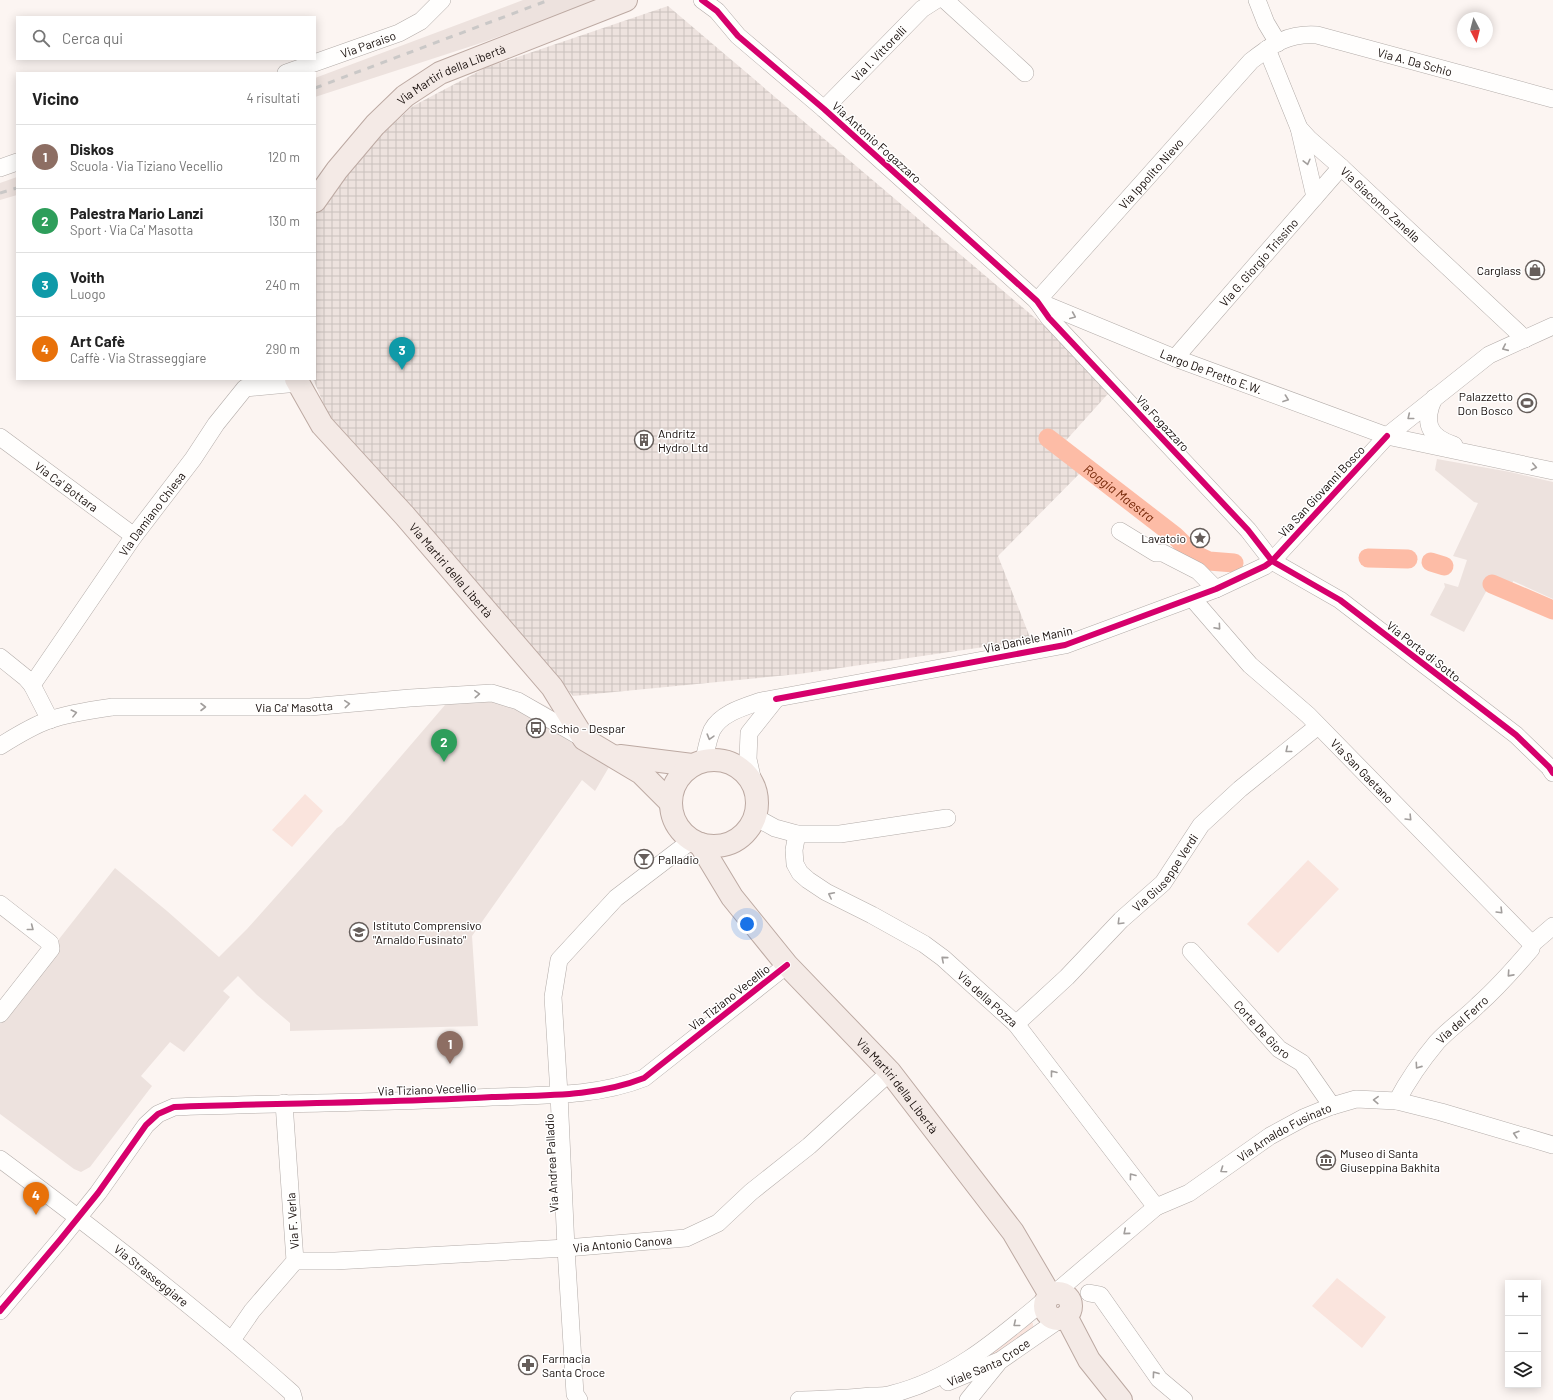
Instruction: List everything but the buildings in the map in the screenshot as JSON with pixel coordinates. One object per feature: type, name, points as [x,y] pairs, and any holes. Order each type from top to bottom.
[{"type":"main road","name":"Via Martiri della Libertà","points":[[316,200],[337,170],[376,125],[409,93],[440,73],[612,5]]},
{"type":"main road","name":"Via Martiri della Libertà","points":[[297,381],[322,425],[405,516],[552,687],[584,739],[641,773],[670,802],[672,817],[680,830],[696,842],[732,897],[787,965],[890,1072],[1013,1232],[1050,1296]]},
{"type":"main road","name":"Via Martiri della Libertà","points":[[611,754],[647,760],[698,762],[716,759],[728,762],[738,767],[747,775],[754,786],[757,806],[755,817],[750,827],[742,836],[732,842],[716,846],[696,842]]},
{"type":"main road","points":[[670,802],[673,788],[681,774],[698,762]]},
{"type":"main road","points":[[728,890],[728,866],[732,842]]},
{"type":"main road","points":[[1050,1296],[1063,1293],[1070,1299],[1070,1312],[1063,1318],[1090,1362],[1121,1400]]},
{"type":"street","name":"Via Paraiso","points":[[289,72],[399,33],[421,21],[442,0]]},
{"type":"street","name":"Via Antonio Fogazzaro","points":[[702,0],[717,11],[738,36],[824,109],[1037,301]]},
{"type":"street","name":"Via I. Vittorelli","points":[[824,109],[922,9],[936,0]]},
{"type":"street","points":[[944,0],[1024,73]]},
{"type":"street","points":[[1257,0],[1266,23],[1272,46]]},
{"type":"street","name":"Via A. Da Schio","points":[[1272,46],[1291,36],[1303,34],[1317,35],[1553,99]]},
{"type":"street","name":"Via Giacomo Zanella","points":[[1272,46],[1299,128],[1309,139],[1341,166],[1525,339]]},
{"type":"street","name":"Via Ippolito Nievo","points":[[1037,301],[1251,61],[1272,46]]},
{"type":"street","points":[[1299,128],[1315,197]]},
{"type":"street","points":[[0,168],[16,162]]},
{"type":"street","name":"Via G. Giorgio Trissino","points":[[1175,358],[1341,166]]},
{"type":"street","name":"Largo De Pretto E.W.","points":[[1037,301],[1175,358],[1386,436],[1504,461]]},
{"type":"street","name":"Via Fogazzaro","points":[[1037,301],[1049,318],[1248,530],[1272,561]]},
{"type":"street","name":"Via San Giovanni Bosco","points":[[1272,561],[1386,436],[1489,355],[1553,326]]},
{"type":"street","name":"Via Damiano Chiesa","points":[[32,685],[134,536],[193,459],[243,382],[297,381]]},
{"type":"street","points":[[1434,398],[1428,411],[1429,426],[1435,435],[1448,443],[1504,461],[1553,471]]},
{"type":"street","name":"Via Ca' Bottara","points":[[0,437],[134,536]]},
{"type":"street","points":[[1120,531],[1156,553],[1163,553],[1198,571],[1216,589]]},
{"type":"street","name":"Via Daniele Manin","points":[[698,762],[717,722],[724,716],[761,701],[1065,645],[1216,589],[1265,566],[1272,561]]},
{"type":"street","name":"Via Porta di Sotto","points":[[1272,561],[1340,600],[1516,735],[1553,773]]},
{"type":"street","name":"Via San Gaetano","points":[[1192,598],[1250,665],[1318,726],[1532,944]]},
{"type":"street","points":[[0,657],[26,678],[32,685],[50,720]]},
{"type":"street","name":"Via Ca' Masotta","points":[[0,746],[24,731],[50,720],[112,706],[310,707],[410,698],[492,693],[518,701],[584,739]]},
{"type":"street","points":[[749,733],[776,699]]},
{"type":"street","points":[[724,716],[741,719],[746,723],[749,733],[748,759],[754,786]]},
{"type":"street","name":"Via Giuseppe Verdi","points":[[1016,1024],[1068,977],[1121,920],[1163,883],[1201,825],[1240,789],[1318,726]]},
{"type":"street","points":[[755,817],[775,828],[797,834],[840,834],[947,818]]},
{"type":"street","name":"Via della Pozza","points":[[797,834],[794,850],[795,864],[800,873],[808,880],[826,892],[892,925],[924,944],[943,958],[1016,1024],[1156,1207]]},
{"type":"street","name":"Via Andrea Palladio","points":[[579,1400],[575,1394],[566,1248],[559,1094],[552,997],[559,960],[616,898],[696,842]]},
{"type":"street","points":[[0,904],[50,942],[52,946],[0,1014]]},
{"type":"street","name":"Via del Ferro","points":[[1397,1100],[1424,1058],[1438,1041],[1507,977],[1531,949],[1532,944],[1553,926]]},
{"type":"street","name":"Corte De Gioro","points":[[1191,951],[1279,1049],[1302,1063],[1332,1106]]},
{"type":"street","name":"Via Tiziano Vecellio","points":[[0,1311],[78,1218],[98,1193],[146,1125],[158,1114],[174,1107],[464,1099],[591,1092],[626,1085],[644,1078],[787,965]]},
{"type":"street","name":"Via Antonio Canova","points":[[294,1261],[335,1261],[566,1248],[686,1238],[718,1223],[750,1192],[809,1146],[890,1072]]},
{"type":"street","name":"Via Arnaldo Fusinato","points":[[1050,1296],[1156,1207],[1189,1193],[1270,1136],[1304,1117],[1332,1106],[1356,1099],[1397,1100],[1553,1145]]},
{"type":"street","name":"Via F. Verla","points":[[232,1340],[252,1311],[294,1261],[284,1103]]},
{"type":"street","name":"Via Strasseggiare","points":[[0,1159],[78,1218],[232,1340],[292,1393],[294,1400]]},
{"type":"street","points":[[1089,1294],[1100,1295],[1159,1379],[1184,1400]]},
{"type":"street","name":"Viale Santa Croce","points":[[960,1372],[1050,1296]]},
{"type":"street","name":"Viale Santa Croce","points":[[799,1400],[854,1398],[892,1394],[945,1374],[960,1372],[1001,1360],[1063,1318]]},
{"type":"street","points":[[968,1400],[1001,1360]]},
{"type":"street","points":[[959,1400],[960,1372]]},
{"type":"shaded area","points":[[523,0],[598,0],[484,42],[316,97],[316,78]]},
{"type":"shaded area","points":[[668,6],[1115,386],[1060,447],[1086,467],[998,556],[1031,640],[799,674],[573,696],[328,414],[313,380],[316,380],[316,211],[363,152],[413,106],[485,68]]},
{"type":"shaded area","points":[[16,177],[16,195],[0,200],[0,183]]},
{"type":"shaded area","points":[[1437,459],[1510,472],[1553,482],[1553,599],[1513,581],[1512,585],[1494,577],[1464,632],[1430,615],[1445,587],[1444,583],[1458,587],[1467,560],[1453,556],[1478,503],[1474,502],[1435,470]]},
{"type":"shaded area","name":"Istituto Comprensivo \"Arnaldo Fusinato\"","points":[[457,691],[520,693],[548,707],[568,721],[609,767],[595,791],[582,780],[472,936],[478,1026],[290,1031],[290,1023],[257,995],[238,976],[223,991],[230,997],[184,1052],[170,1042],[141,1076],[152,1086],[90,1167],[81,1172],[74,1169],[0,1114],[0,1014],[115,868],[219,957],[247,929],[337,828],[342,825]]},
{"type":"green space","points":[[305,794],[323,811],[292,847],[272,830]]},
{"type":"green space","points":[[1308,860],[1339,889],[1278,953],[1247,924]]},
{"type":"green space","points":[[1337,1278],[1386,1317],[1362,1348],[1312,1306]]},
{"type":"green space","points":[[1026,1322],[1033,1323],[1033,1327],[989,1359],[979,1364]]},
{"type":"waterway","name":"Roggia Maestra","points":[[1048,438],[1175,536],[1192,553],[1209,561],[1234,563]]},
{"type":"waterway","name":"Roggia Maestra","points":[[1368,558],[1408,559]]},
{"type":"waterway","name":"Roggia Maestra","points":[[1431,562],[1444,566]]},
{"type":"waterway","name":"Roggia Maestra","points":[[1492,584],[1553,610]]},
{"type":"railway","points":[[316,88],[549,0]]},
{"type":"railway","points":[[0,193],[16,188]]},
{"type":"cycle path","points":[[702,0],[717,11],[738,36],[824,109],[1037,301],[1049,318],[1248,530],[1272,561],[1340,600],[1516,735],[1549,767],[1553,773]]},
{"type":"cycle path","points":[[776,699],[1065,645],[1216,589],[1265,566],[1272,561],[1387,436]]},
{"type":"cycle path","points":[[0,1311],[98,1193],[146,1125],[158,1114],[174,1107],[412,1101],[569,1094],[607,1089],[644,1078],[787,965]]},
{"type":"place","name":"Carglass","points":[[1535,270]]},
{"type":"place","name":"Voith","points":[[402,370]]},
{"type":"place","name":"Palazzetto Don Bosco","points":[[1527,403]]},
{"type":"place","name":"Andritz Hydro Ltd","points":[[644,440]]},
{"type":"place","name":"Lavatoio","points":[[1200,538]]},
{"type":"place","name":"Schio - Despar","points":[[536,728]]},
{"type":"place","name":"Palestra Mario Lanzi","points":[[444,762]]},
{"type":"place","name":"Palladio","points":[[644,859]]},
{"type":"place","name":"Istituto Comprensivo \"Arnaldo Fusinato\"","points":[[359,932]]},
{"type":"place","name":"Diskos","points":[[450,1064]]},
{"type":"place","name":"Museo di Santa Giuseppina Bakhita","points":[[1326,1160]]},
{"type":"place","name":"Art Cafè","points":[[36,1215]]},
{"type":"place","name":"Farmacia Santa Croce","points":[[528,1365]]}]
